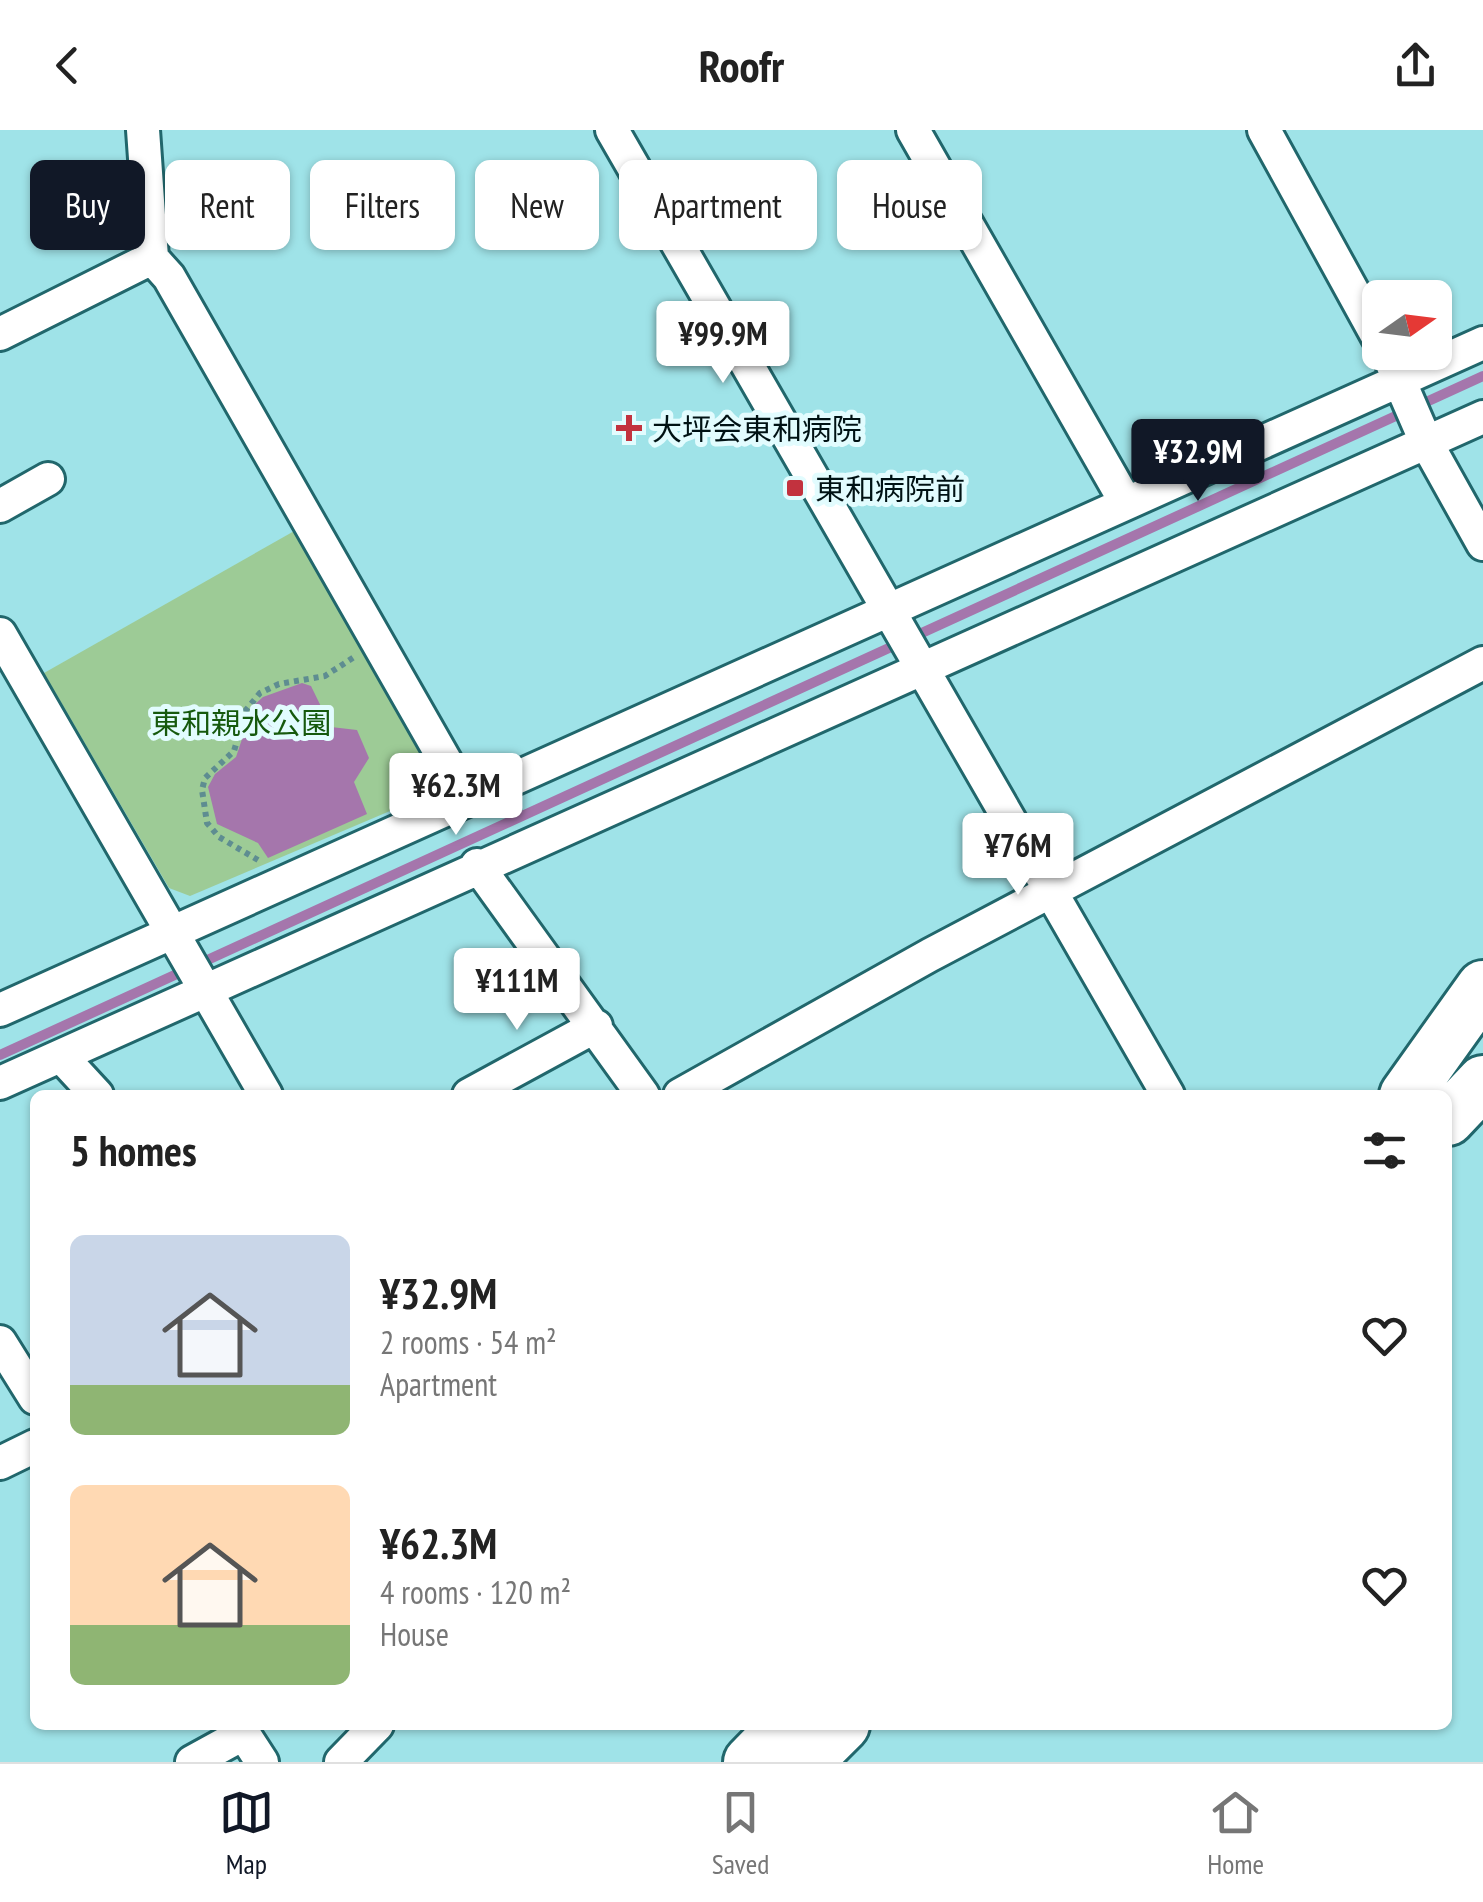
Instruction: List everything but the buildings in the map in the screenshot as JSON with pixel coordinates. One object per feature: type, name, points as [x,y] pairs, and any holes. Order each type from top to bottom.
[{"type":"main road","points":[[1412,1090],[1483,987]]},
{"type":"main road","points":[[1414,1090],[1483,1024]]},
{"type":"main road","points":[[1452,1114],[1483,1082]]},
{"type":"main road","points":[[1452,1133],[1483,1112]]},
{"type":"main road","points":[[750,1762],[781,1730]]},
{"type":"main road","points":[[806,1762],[837,1730]]},
{"type":"street","points":[[143,130],[152,258],[178,294],[466,799]]},
{"type":"street","points":[[612,130],[1165,1090]]},
{"type":"street","points":[[913,130],[1125,502]]},
{"type":"street","points":[[1264,130],[1266,141],[1362,309]]},
{"type":"street","points":[[0,334],[152,258]]},
{"type":"street","points":[[1452,351],[1483,343]]},
{"type":"street","points":[[0,1010],[887,612],[1125,502],[1388,370]]},
{"type":"street","points":[[1395,370],[1426,442],[1483,544]]},
{"type":"street","points":[[0,1083],[477,865],[1483,417]]},
{"type":"street","points":[[0,506],[48,479]]},
{"type":"street","points":[[0,634],[263,1090]]},
{"type":"street","points":[[689,1090],[1483,663]]},
{"type":"street","points":[[477,865],[641,1090]]},
{"type":"street","points":[[478,1090],[596,1026]]},
{"type":"street","points":[[61,1056],[92,1090]]},
{"type":"street","points":[[0,1342],[30,1390]]},
{"type":"street","points":[[0,1464],[30,1449]]},
{"type":"street","points":[[192,1762],[240,1730],[262,1762]]},
{"type":"street","points":[[341,1762],[373,1730]]},
{"type":"path","points":[[264,871],[256,856],[219,837],[207,823],[202,790],[205,778],[234,751],[246,710],[260,693],[279,684],[325,676],[355,656]]},
{"type":"green space","name":"東和親水公園","points":[[296,530],[433,775],[423,797],[190,896],[169,888],[44,673]]},
{"type":"shaded area","points":[[302,683],[311,686],[331,727],[357,730],[369,758],[354,782],[367,814],[268,858],[258,843],[217,824],[208,787],[215,774],[236,757],[253,706],[263,697]]},
{"type":"waterway","points":[[0,1055],[1483,376]]},
{"type":"place","name":"大坪会東和病院","points":[[629,428]]},
{"type":"place","name":"東和病院前","points":[[795,488]]}]
